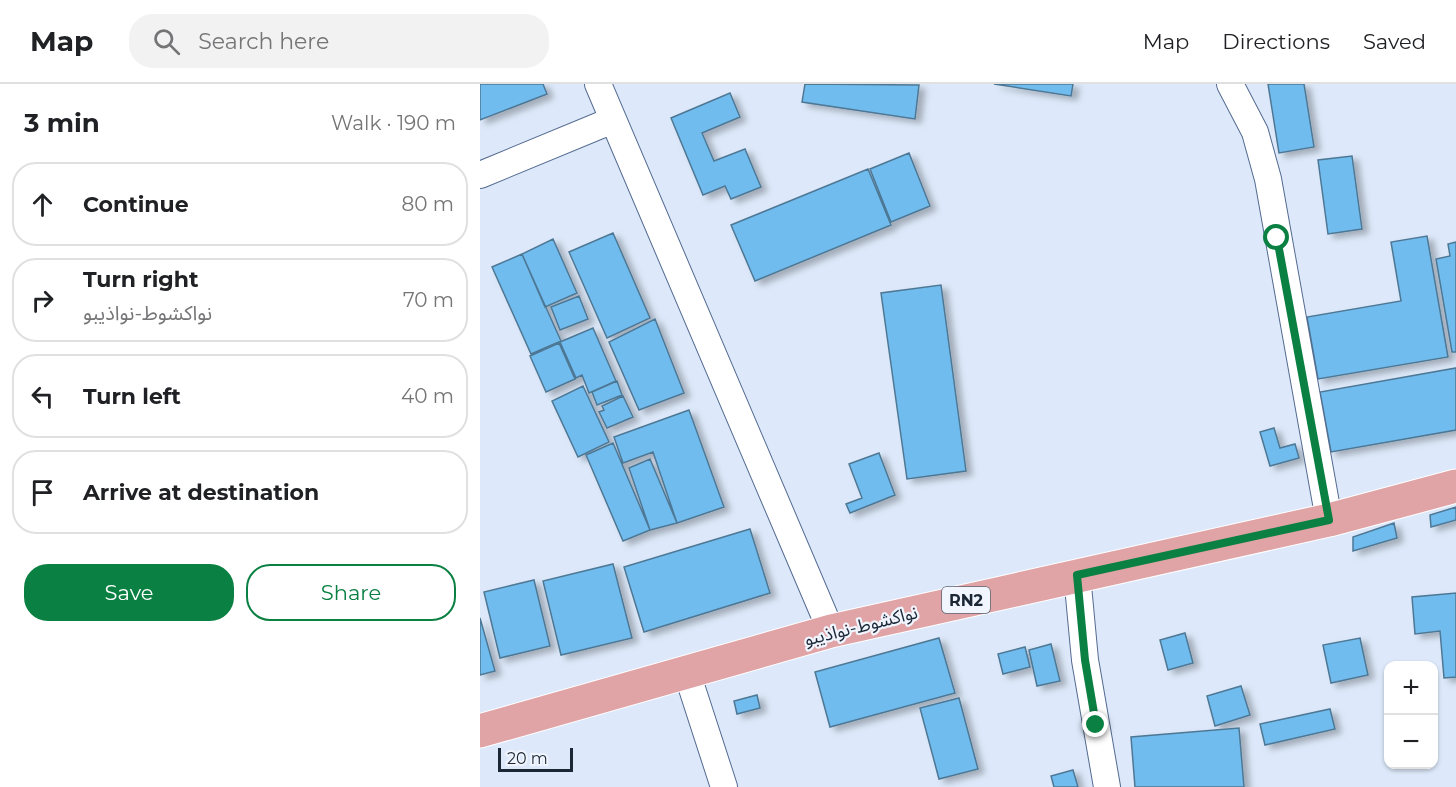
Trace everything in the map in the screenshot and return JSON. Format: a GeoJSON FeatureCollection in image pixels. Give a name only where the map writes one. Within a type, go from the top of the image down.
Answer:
{"type":"FeatureCollection","features":[{"type":"Feature","properties":{"kind":"main road","name":"نواكشوط-نواذيبو"},"geometry":{"type":"LineString","coordinates":[[480,731],[831,631],[1329,520],[1456,486]]}},
{"type":"Feature","properties":{"kind":"street"},"geometry":{"type":"LineString","coordinates":[[598,84],[831,631]]}},
{"type":"Feature","properties":{"kind":"street"},"geometry":{"type":"LineString","coordinates":[[1230,84],[1255,132],[1268,179],[1329,520]]}},
{"type":"Feature","properties":{"kind":"street"},"geometry":{"type":"LineString","coordinates":[[480,175],[614,120]]}},
{"type":"Feature","properties":{"kind":"street"},"geometry":{"type":"LineString","coordinates":[[1077,575],[1085,660],[1107,787]]}},
{"type":"Feature","properties":{"kind":"street"},"geometry":{"type":"LineString","coordinates":[[687,673],[724,787]]}},
{"type":"Feature","properties":{"kind":"building"},"geometry":{"type":"Polygon","coordinates":[[[480,84],[543,84],[547,94],[480,120],[480,84]]]}},
{"type":"Feature","properties":{"kind":"building"},"geometry":{"type":"Polygon","coordinates":[[[805,84],[919,85],[915,119],[802,102],[805,84]]]}},
{"type":"Feature","properties":{"kind":"building"},"geometry":{"type":"Polygon","coordinates":[[[994,84],[1073,84],[1071,96],[994,84]]]}},
{"type":"Feature","properties":{"kind":"building"},"geometry":{"type":"Polygon","coordinates":[[[1268,84],[1304,84],[1314,147],[1279,153],[1268,84]]]}},
{"type":"Feature","properties":{"kind":"building"},"geometry":{"type":"Polygon","coordinates":[[[730,93],[740,117],[702,133],[714,161],[745,149],[761,187],[731,199],[725,186],[703,195],[671,118],[730,93]]]}},
{"type":"Feature","properties":{"kind":"building"},"geometry":{"type":"Polygon","coordinates":[[[909,153],[930,206],[891,222],[870,169],[909,153]]]}},
{"type":"Feature","properties":{"kind":"building"},"geometry":{"type":"Polygon","coordinates":[[[1352,156],[1362,229],[1328,234],[1318,160],[1352,156]]]}},
{"type":"Feature","properties":{"kind":"building"},"geometry":{"type":"Polygon","coordinates":[[[868,169],[891,225],[755,281],[731,225],[868,169]]]}},
{"type":"Feature","properties":{"kind":"building"},"geometry":{"type":"Polygon","coordinates":[[[613,233],[650,318],[607,338],[569,252],[613,233]]]}},
{"type":"Feature","properties":{"kind":"building"},"geometry":{"type":"Polygon","coordinates":[[[1427,236],[1448,357],[1318,379],[1307,317],[1401,301],[1391,242],[1427,236]]]}},
{"type":"Feature","properties":{"kind":"building"},"geometry":{"type":"Polygon","coordinates":[[[553,239],[577,293],[545,307],[522,254],[553,239]]]}},
{"type":"Feature","properties":{"kind":"building"},"geometry":{"type":"Polygon","coordinates":[[[1456,242],[1456,352],[1452,352],[1436,259],[1450,256],[1448,244],[1456,242]]]}},
{"type":"Feature","properties":{"kind":"building"},"geometry":{"type":"Polygon","coordinates":[[[522,254],[561,341],[531,354],[492,267],[522,254]]]}},
{"type":"Feature","properties":{"kind":"building"},"geometry":{"type":"Polygon","coordinates":[[[941,285],[966,471],[907,479],[881,293],[941,285]]]}},
{"type":"Feature","properties":{"kind":"building"},"geometry":{"type":"Polygon","coordinates":[[[579,296],[588,319],[560,330],[551,307],[579,296]]]}},
{"type":"Feature","properties":{"kind":"building"},"geometry":{"type":"Polygon","coordinates":[[[655,319],[684,393],[639,410],[609,342],[655,319]]]}},
{"type":"Feature","properties":{"kind":"building"},"geometry":{"type":"Polygon","coordinates":[[[593,328],[616,381],[589,393],[582,375],[576,378],[560,342],[593,328]]]}},
{"type":"Feature","properties":{"kind":"building"},"geometry":{"type":"Polygon","coordinates":[[[559,343],[575,379],[546,392],[530,356],[559,343]]]}},
{"type":"Feature","properties":{"kind":"building"},"geometry":{"type":"Polygon","coordinates":[[[1456,368],[1456,430],[1331,452],[1320,392],[1456,368]]]}},
{"type":"Feature","properties":{"kind":"building"},"geometry":{"type":"Polygon","coordinates":[[[617,381],[622,395],[597,405],[592,392],[617,381]]]}},
{"type":"Feature","properties":{"kind":"building"},"geometry":{"type":"Polygon","coordinates":[[[583,386],[609,442],[578,457],[552,401],[583,386]]]}},
{"type":"Feature","properties":{"kind":"building"},"geometry":{"type":"Polygon","coordinates":[[[623,396],[633,417],[607,428],[599,412],[604,410],[602,406],[623,396]]]}},
{"type":"Feature","properties":{"kind":"building"},"geometry":{"type":"Polygon","coordinates":[[[689,410],[724,507],[677,523],[653,452],[623,463],[614,437],[689,410]]]}},
{"type":"Feature","properties":{"kind":"building"},"geometry":{"type":"Polygon","coordinates":[[[1274,428],[1280,448],[1295,444],[1299,458],[1270,466],[1260,432],[1274,428]]]}},
{"type":"Feature","properties":{"kind":"building"},"geometry":{"type":"Polygon","coordinates":[[[613,443],[650,530],[623,541],[586,455],[613,443]]]}},
{"type":"Feature","properties":{"kind":"building"},"geometry":{"type":"Polygon","coordinates":[[[879,453],[895,495],[850,513],[846,504],[862,498],[849,464],[879,453]]]}},
{"type":"Feature","properties":{"kind":"building"},"geometry":{"type":"Polygon","coordinates":[[[650,459],[677,523],[650,530],[629,468],[650,459]]]}},
{"type":"Feature","properties":{"kind":"building"},"geometry":{"type":"Polygon","coordinates":[[[1456,507],[1456,520],[1431,527],[1430,515],[1456,507]]]}},
{"type":"Feature","properties":{"kind":"building"},"geometry":{"type":"Polygon","coordinates":[[[1394,523],[1397,538],[1353,551],[1353,537],[1394,523]]]}},
{"type":"Feature","properties":{"kind":"building"},"geometry":{"type":"Polygon","coordinates":[[[750,529],[770,593],[644,632],[624,567],[750,529]]]}},
{"type":"Feature","properties":{"kind":"building"},"geometry":{"type":"Polygon","coordinates":[[[613,564],[632,638],[561,655],[543,581],[613,564]]]}},
{"type":"Feature","properties":{"kind":"building"},"geometry":{"type":"Polygon","coordinates":[[[534,580],[550,646],[500,658],[484,592],[534,580]]]}},
{"type":"Feature","properties":{"kind":"building"},"geometry":{"type":"Polygon","coordinates":[[[1456,593],[1456,677],[1444,678],[1440,631],[1415,634],[1412,597],[1456,593]]]}},
{"type":"Feature","properties":{"kind":"building"},"geometry":{"type":"Polygon","coordinates":[[[480,618],[495,671],[480,675],[480,618]]]}},
{"type":"Feature","properties":{"kind":"building"},"geometry":{"type":"Polygon","coordinates":[[[1185,633],[1193,663],[1168,670],[1160,640],[1185,633]]]}},
{"type":"Feature","properties":{"kind":"building"},"geometry":{"type":"Polygon","coordinates":[[[939,638],[955,693],[830,727],[815,672],[939,638]]]}},
{"type":"Feature","properties":{"kind":"building"},"geometry":{"type":"Polygon","coordinates":[[[1360,638],[1368,675],[1331,683],[1323,645],[1360,638]]]}},
{"type":"Feature","properties":{"kind":"building"},"geometry":{"type":"Polygon","coordinates":[[[1051,644],[1060,681],[1037,686],[1029,650],[1051,644]]]}},
{"type":"Feature","properties":{"kind":"building"},"geometry":{"type":"Polygon","coordinates":[[[1025,647],[1030,667],[1003,674],[998,654],[1025,647]]]}},
{"type":"Feature","properties":{"kind":"building"},"geometry":{"type":"Polygon","coordinates":[[[1241,686],[1250,715],[1215,726],[1207,696],[1241,686]]]}},
{"type":"Feature","properties":{"kind":"building"},"geometry":{"type":"Polygon","coordinates":[[[757,695],[760,708],[737,714],[734,701],[757,695]]]}},
{"type":"Feature","properties":{"kind":"building"},"geometry":{"type":"Polygon","coordinates":[[[959,698],[978,769],[939,779],[920,708],[959,698]]]}},
{"type":"Feature","properties":{"kind":"building"},"geometry":{"type":"Polygon","coordinates":[[[1330,709],[1335,729],[1265,745],[1260,724],[1330,709]]]}},
{"type":"Feature","properties":{"kind":"building"},"geometry":{"type":"Polygon","coordinates":[[[1239,728],[1244,787],[1135,787],[1131,737],[1239,728]]]}},
{"type":"Feature","properties":{"kind":"building"},"geometry":{"type":"Polygon","coordinates":[[[1073,770],[1078,787],[1054,787],[1051,776],[1073,770]]]}},
{"type":"Feature","properties":{"kind":"route"},"geometry":{"type":"LineString","coordinates":[[1096,725],[1085,660],[1077,575],[1329,520],[1277,238]]}}]}
